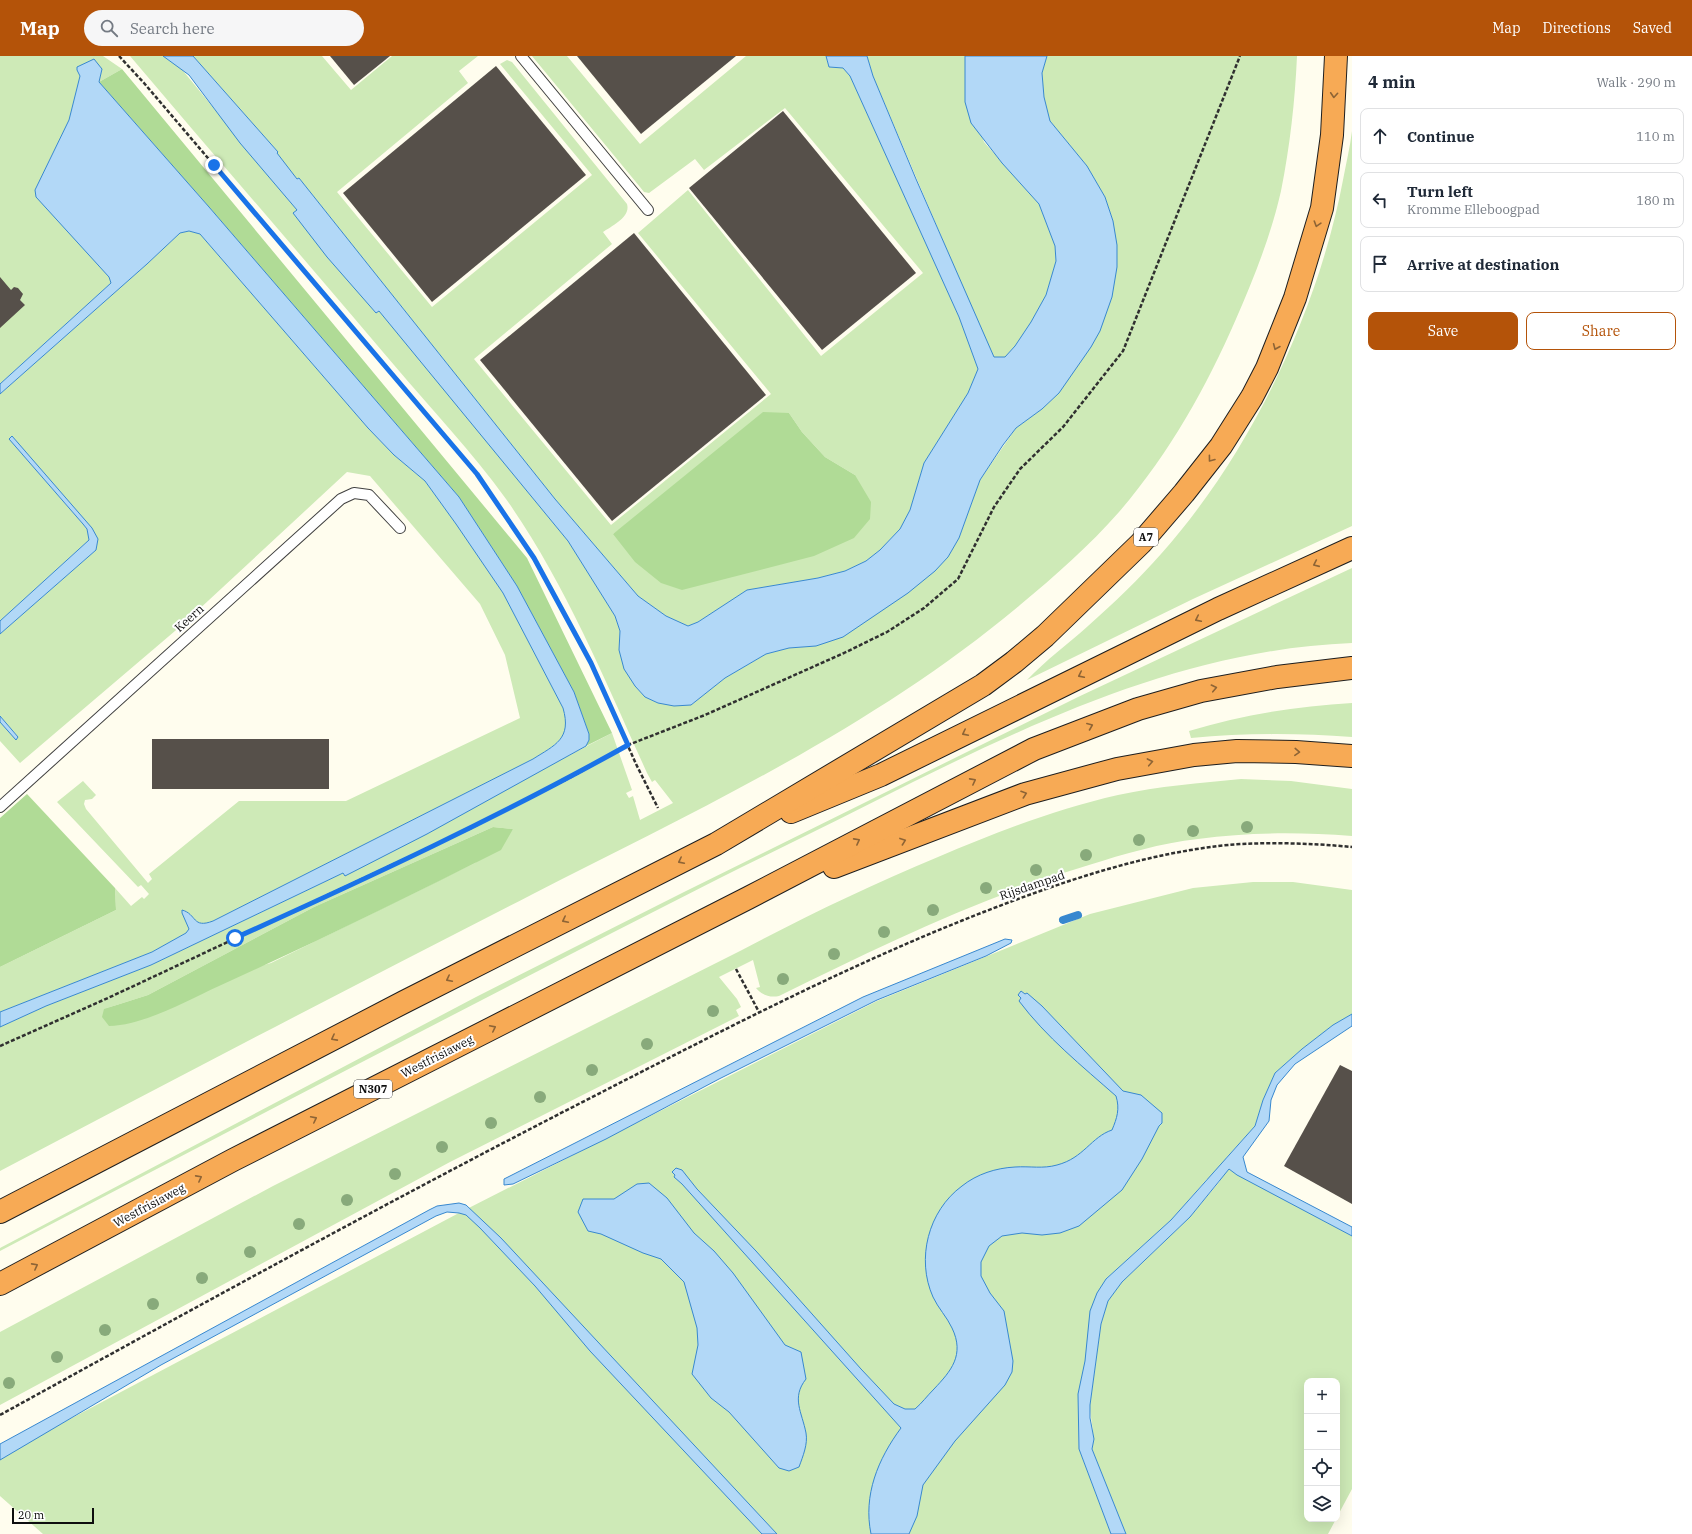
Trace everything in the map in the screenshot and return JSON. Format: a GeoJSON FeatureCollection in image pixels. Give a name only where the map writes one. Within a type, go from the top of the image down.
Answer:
{"type":"FeatureCollection","features":[{"type":"Feature","properties":{"kind":"highway","name":"A7"},"geometry":{"type":"LineString","coordinates":[[716,844],[983,685],[1014,662],[1045,636],[1119,566],[1166,516],[1184,494],[1221,446],[1252,397],[1267,368],[1294,298],[1322,208],[1332,135],[1336,56]]}},
{"type":"Feature","properties":{"kind":"highway"},"geometry":{"type":"LineString","coordinates":[[0,1212],[404,1002],[716,844],[882,775],[1218,609],[1352,548]]}},
{"type":"Feature","properties":{"kind":"highway"},"geometry":{"type":"LineString","coordinates":[[748,898],[1034,749],[1099,723],[1138,709],[1208,690],[1277,677],[1352,668]]}},
{"type":"Feature","properties":{"kind":"highway"},"geometry":{"type":"LineString","coordinates":[[748,898],[1025,794],[1117,769],[1194,755],[1238,751],[1296,752],[1352,756]]}},
{"type":"Feature","properties":{"kind":"highway","name":"Westfrisiaweg"},"geometry":{"type":"LineString","coordinates":[[0,1284],[233,1160],[748,898]]}},
{"type":"Feature","properties":{"kind":"lane"},"geometry":{"type":"LineString","coordinates":[[521,56],[648,210]]}},
{"type":"Feature","properties":{"kind":"lane","name":"Keern"},"geometry":{"type":"LineString","coordinates":[[0,807],[341,499],[354,493],[369,495],[400,528]]}},
{"type":"Feature","properties":{"kind":"path"},"geometry":{"type":"LineString","coordinates":[[119,56],[144,83],[477,474],[534,558],[591,663],[658,808]]}},
{"type":"Feature","properties":{"kind":"path"},"geometry":{"type":"LineString","coordinates":[[0,1046],[108,998],[471,828],[573,776],[628,745],[705,715],[887,632],[924,608],[958,579],[994,507],[1020,469],[1063,427],[1096,388],[1123,351],[1240,56]]}},
{"type":"Feature","properties":{"kind":"path","name":"Rijsdampad"},"geometry":{"type":"LineString","coordinates":[[0,1415],[320,1239],[496,1146],[759,1012],[890,950],[1045,889],[1106,870],[1169,854],[1213,846],[1272,844],[1352,848]]}},
{"type":"Feature","properties":{"kind":"path"},"geometry":{"type":"LineString","coordinates":[[736,969],[759,1012]]}},
{"type":"Feature","properties":{"kind":"green space"},"geometry":{"type":"Polygon","coordinates":[[[0,56],[103,56],[122,69],[99,82],[102,69],[78,72],[80,76],[69,120],[35,190],[109,277],[111,283],[0,384],[0,56]]]}},
{"type":"Feature","properties":{"kind":"green space"},"geometry":{"type":"Polygon","coordinates":[[[130,56],[163,56],[180,67],[297,210],[294,213],[376,313],[379,310],[568,541],[615,616],[620,631],[619,650],[635,686],[645,697],[658,703],[691,705],[725,678],[766,654],[789,648],[816,646],[948,557],[959,538],[980,480],[1016,428],[1042,409],[1059,393],[1107,310],[1112,297],[1113,221],[1105,197],[1087,166],[1050,121],[1044,97],[1042,73],[1047,56],[1297,56],[1295,90],[1289,140],[1277,207],[1256,272],[1224,345],[1185,420],[1170,444],[1137,490],[1119,512],[1096,536],[1046,583],[964,649],[905,690],[784,764],[658,831],[331,998],[0,1171],[0,1027],[46,1006],[151,965],[343,873],[345,875],[612,733],[632,790],[626,793],[629,798],[633,796],[640,820],[673,803],[655,780],[652,782],[647,773],[600,668],[565,598],[547,564],[506,499],[466,448],[130,56]],[[493,827],[314,907],[148,995],[104,1009],[271,963],[475,863],[513,829],[493,827]]]}},
{"type":"Feature","properties":{"kind":"green space"},"geometry":{"type":"Polygon","coordinates":[[[193,56],[322,56],[351,90],[392,56],[478,56],[459,71],[468,83],[337,192],[432,307],[592,175],[500,64],[507,60],[512,62],[627,204],[627,209],[624,217],[620,221],[603,232],[612,244],[474,359],[611,525],[771,394],[638,233],[688,190],[821,356],[923,273],[785,108],[704,170],[695,159],[649,193],[644,192],[532,56],[567,56],[640,144],[746,56],[826,56],[829,67],[843,68],[850,76],[959,317],[978,369],[968,393],[924,463],[910,510],[900,529],[880,550],[866,561],[845,571],[818,578],[747,590],[698,622],[688,626],[666,616],[638,596],[555,499],[299,178],[297,179],[276,153],[278,152],[193,56]],[[789,413],[613,534],[855,475],[825,457],[802,432],[789,413]]]}},
{"type":"Feature","properties":{"kind":"green space"},"geometry":{"type":"Polygon","coordinates":[[[867,56],[965,56],[966,84],[984,142],[1039,204],[1055,246],[1056,261],[1046,295],[1031,322],[1015,346],[1005,357],[994,357],[988,346],[873,76],[867,56]]]}},
{"type":"Feature","properties":{"kind":"green space"},"geometry":{"type":"Polygon","coordinates":[[[122,69],[527,558],[612,733],[586,746],[589,740],[589,734],[574,692],[517,586],[459,497],[99,82],[122,69]]]}},
{"type":"Feature","properties":{"kind":"green space"},"geometry":{"type":"Polygon","coordinates":[[[1352,131],[1352,526],[1193,599],[1027,680],[1117,600],[1161,554],[1193,515],[1223,472],[1251,427],[1276,379],[1298,330],[1317,280],[1332,230],[1352,131]]]}},
{"type":"Feature","properties":{"kind":"green space"},"geometry":{"type":"Polygon","coordinates":[[[189,231],[200,234],[368,428],[394,455],[425,481],[503,593],[563,708],[565,727],[560,740],[555,745],[533,759],[213,921],[208,923],[198,922],[186,911],[189,929],[186,933],[152,952],[0,1012],[0,967],[116,910],[115,888],[131,906],[142,897],[144,899],[149,894],[141,885],[138,887],[57,802],[83,781],[96,795],[92,799],[85,800],[84,804],[86,809],[148,883],[152,879],[149,874],[239,801],[346,801],[520,718],[505,655],[480,604],[370,476],[347,472],[182,625],[20,763],[0,741],[0,722],[16,739],[18,737],[0,716],[0,634],[96,550],[98,539],[9,439],[87,529],[89,540],[0,621],[0,394],[180,233],[189,231]]]}},
{"type":"Feature","properties":{"kind":"green space"},"geometry":{"type":"Polygon","coordinates":[[[763,412],[789,413],[802,432],[825,457],[855,475],[871,502],[870,519],[854,538],[814,556],[682,590],[661,583],[635,562],[613,534],[763,412]]]}},
{"type":"Feature","properties":{"kind":"green space"},"geometry":{"type":"Polygon","coordinates":[[[1352,568],[1352,643],[1294,648],[1237,658],[1180,672],[1125,689],[1018,732],[913,782],[718,879],[448,1017],[0,1251],[0,1248],[476,997],[684,892],[1078,697],[1352,568]]]}},
{"type":"Feature","properties":{"kind":"green space"},"geometry":{"type":"Polygon","coordinates":[[[1352,703],[1352,737],[1272,734],[1191,738],[1189,731],[1229,720],[1270,712],[1311,706],[1352,703]]]}},
{"type":"Feature","properties":{"kind":"green space"},"geometry":{"type":"Polygon","coordinates":[[[1241,779],[1291,781],[1352,789],[1352,836],[1294,833],[1236,835],[1184,841],[1129,853],[1049,878],[970,907],[893,941],[779,996],[772,997],[766,995],[756,988],[760,987],[753,960],[719,977],[737,999],[741,1007],[736,1010],[739,1016],[450,1162],[0,1405],[0,1332],[273,1186],[790,925],[913,868],[982,839],[1049,814],[1118,795],[1149,789],[1241,779]]]}},
{"type":"Feature","properties":{"kind":"green space"},"geometry":{"type":"Polygon","coordinates":[[[27,794],[115,888],[116,910],[0,967],[0,818],[27,794]]]}},
{"type":"Feature","properties":{"kind":"green space"},"geometry":{"type":"Polygon","coordinates":[[[493,827],[513,829],[501,850],[361,920],[151,1017],[123,1025],[109,1026],[102,1017],[104,1009],[148,995],[314,907],[493,827]]]}},
{"type":"Feature","properties":{"kind":"green space"},"geometry":{"type":"Polygon","coordinates":[[[1253,882],[1293,882],[1352,890],[1352,1014],[1333,1025],[1302,1049],[1275,1073],[1263,1100],[1255,1126],[1226,1158],[1229,1169],[1352,1236],[1352,1489],[1340,1511],[1340,1378],[1304,1378],[1304,1522],[1334,1522],[1328,1534],[1126,1534],[1092,1449],[1093,1433],[1090,1405],[1101,1324],[1108,1301],[1122,1282],[1190,1217],[1220,1181],[1207,1179],[1171,1220],[1106,1279],[1078,1394],[1079,1449],[1111,1534],[43,1534],[0,1496],[0,1456],[457,1214],[877,1001],[1090,914],[1193,888],[1253,882]]]}},
{"type":"Feature","properties":{"kind":"water"},"geometry":{"type":"Polygon","coordinates":[[[163,56],[193,56],[278,152],[277,153],[297,179],[299,178],[555,499],[638,596],[666,616],[688,626],[698,622],[747,590],[818,578],[845,571],[866,561],[880,550],[900,529],[910,510],[924,463],[968,393],[978,369],[959,317],[850,76],[843,68],[829,67],[826,56],[867,56],[873,76],[916,179],[994,357],[1005,357],[1015,346],[1031,322],[1046,295],[1056,261],[1055,246],[1039,204],[1002,163],[971,123],[965,102],[965,56],[1047,56],[1042,73],[1044,97],[1050,121],[1087,166],[1105,197],[1113,221],[1117,245],[1117,267],[1112,297],[1100,331],[1091,347],[1059,393],[1042,409],[1016,428],[980,480],[959,538],[948,557],[935,571],[908,593],[843,637],[816,646],[789,648],[766,654],[725,678],[691,705],[674,706],[658,703],[645,697],[635,686],[624,669],[619,650],[620,631],[615,616],[568,541],[379,311],[376,313],[327,257],[293,213],[297,210],[240,143],[189,75],[163,56]]]}},
{"type":"Feature","properties":{"kind":"water"},"geometry":{"type":"Polygon","coordinates":[[[94,59],[102,69],[99,82],[459,497],[517,586],[574,692],[589,734],[589,740],[586,746],[427,834],[345,876],[343,873],[151,965],[46,1006],[0,1027],[0,1012],[152,952],[186,933],[189,929],[182,910],[187,912],[198,922],[206,923],[213,921],[533,759],[555,745],[560,740],[565,727],[563,708],[503,593],[425,481],[394,455],[368,428],[200,234],[189,231],[180,233],[0,394],[0,384],[111,283],[109,277],[36,197],[35,190],[69,120],[80,76],[77,67],[94,59]]]}},
{"type":"Feature","properties":{"kind":"water"},"geometry":{"type":"Polygon","coordinates":[[[12,436],[92,528],[98,539],[96,550],[0,634],[0,621],[89,540],[87,529],[9,439],[12,436]]]}},
{"type":"Feature","properties":{"kind":"water"},"geometry":{"type":"Polygon","coordinates":[[[0,716],[18,737],[16,740],[0,722],[0,716]]]}},
{"type":"Feature","properties":{"kind":"water"},"geometry":{"type":"Polygon","coordinates":[[[1005,939],[1012,940],[1011,943],[986,956],[877,1000],[719,1079],[606,1139],[513,1184],[504,1185],[504,1179],[863,997],[1005,939]]]}},
{"type":"Feature","properties":{"kind":"water"},"geometry":{"type":"Polygon","coordinates":[[[1021,991],[1025,994],[1027,993],[1042,1006],[1123,1091],[1141,1095],[1162,1113],[1162,1123],[1142,1159],[1122,1190],[1079,1226],[1060,1233],[1042,1235],[1022,1233],[1002,1236],[989,1246],[981,1262],[981,1276],[990,1293],[1004,1311],[1013,1361],[1012,1372],[1005,1385],[955,1441],[923,1485],[917,1516],[909,1534],[871,1534],[869,1505],[874,1478],[885,1452],[901,1428],[682,1184],[674,1177],[675,1175],[672,1172],[676,1168],[682,1170],[697,1189],[756,1251],[894,1404],[905,1409],[915,1409],[946,1376],[951,1369],[956,1354],[956,1338],[950,1324],[933,1297],[928,1282],[926,1267],[928,1237],[933,1222],[941,1209],[950,1196],[962,1186],[987,1172],[1008,1168],[1052,1166],[1074,1158],[1098,1137],[1112,1130],[1117,1117],[1118,1105],[1116,1096],[1065,1051],[1041,1027],[1019,1001],[1021,998],[1018,995],[1021,991]]]}},
{"type":"Feature","properties":{"kind":"water"},"geometry":{"type":"Polygon","coordinates":[[[1352,1014],[1352,1026],[1295,1064],[1277,1085],[1271,1100],[1269,1121],[1243,1157],[1247,1172],[1352,1227],[1352,1236],[1237,1175],[1229,1169],[1190,1217],[1122,1282],[1108,1301],[1101,1324],[1090,1405],[1090,1418],[1094,1439],[1092,1449],[1126,1534],[1111,1534],[1079,1449],[1078,1394],[1085,1361],[1090,1311],[1097,1293],[1106,1279],[1171,1220],[1255,1126],[1263,1100],[1275,1073],[1302,1049],[1333,1025],[1352,1014]]]}},
{"type":"Feature","properties":{"kind":"water"},"geometry":{"type":"Polygon","coordinates":[[[649,1183],[667,1198],[694,1233],[714,1251],[733,1273],[785,1345],[801,1352],[806,1379],[799,1392],[798,1399],[806,1433],[806,1441],[805,1450],[799,1467],[789,1471],[779,1468],[729,1412],[711,1398],[692,1374],[698,1345],[697,1328],[684,1282],[661,1259],[643,1253],[601,1234],[588,1231],[578,1212],[583,1199],[614,1199],[637,1184],[649,1183]]]}},
{"type":"Feature","properties":{"kind":"water"},"geometry":{"type":"Polygon","coordinates":[[[459,1203],[466,1205],[501,1238],[777,1534],[762,1534],[590,1351],[535,1286],[480,1228],[466,1215],[459,1213],[447,1212],[436,1216],[161,1365],[0,1460],[0,1444],[429,1210],[437,1206],[459,1203]]]}},
{"type":"Feature","properties":{"kind":"building"},"geometry":{"type":"Polygon","coordinates":[[[330,56],[390,56],[354,85],[330,56]]]}},
{"type":"Feature","properties":{"kind":"building"},"geometry":{"type":"Polygon","coordinates":[[[577,56],[736,56],[641,134],[577,56]]]}},
{"type":"Feature","properties":{"kind":"building"},"geometry":{"type":"Polygon","coordinates":[[[496,66],[586,175],[432,302],[343,193],[496,66]]]}},
{"type":"Feature","properties":{"kind":"building"},"geometry":{"type":"Polygon","coordinates":[[[783,111],[916,273],[822,350],[689,188],[783,111]]]}},
{"type":"Feature","properties":{"kind":"building"},"geometry":{"type":"Polygon","coordinates":[[[634,233],[766,395],[612,521],[480,360],[634,233]]]}},
{"type":"Feature","properties":{"kind":"building"},"geometry":{"type":"Polygon","coordinates":[[[0,277],[11,290],[14,287],[18,288],[23,294],[20,300],[25,305],[0,328],[0,277]]]}},
{"type":"Feature","properties":{"kind":"building"},"geometry":{"type":"Polygon","coordinates":[[[152,739],[329,739],[329,789],[152,789],[152,739]]]}},
{"type":"Feature","properties":{"kind":"building"},"geometry":{"type":"Polygon","coordinates":[[[1340,1065],[1352,1071],[1352,1204],[1284,1166],[1340,1065]]]}},
{"type":"Feature","properties":{"kind":"waterway"},"geometry":{"type":"LineString","coordinates":[[1063,920],[1078,915]]}},
{"type":"Feature","properties":{"kind":"route"},"geometry":{"type":"LineString","coordinates":[[214,165],[477,474],[534,558],[591,663],[628,745],[573,776],[471,828],[328,896],[235,938]]}}]}
